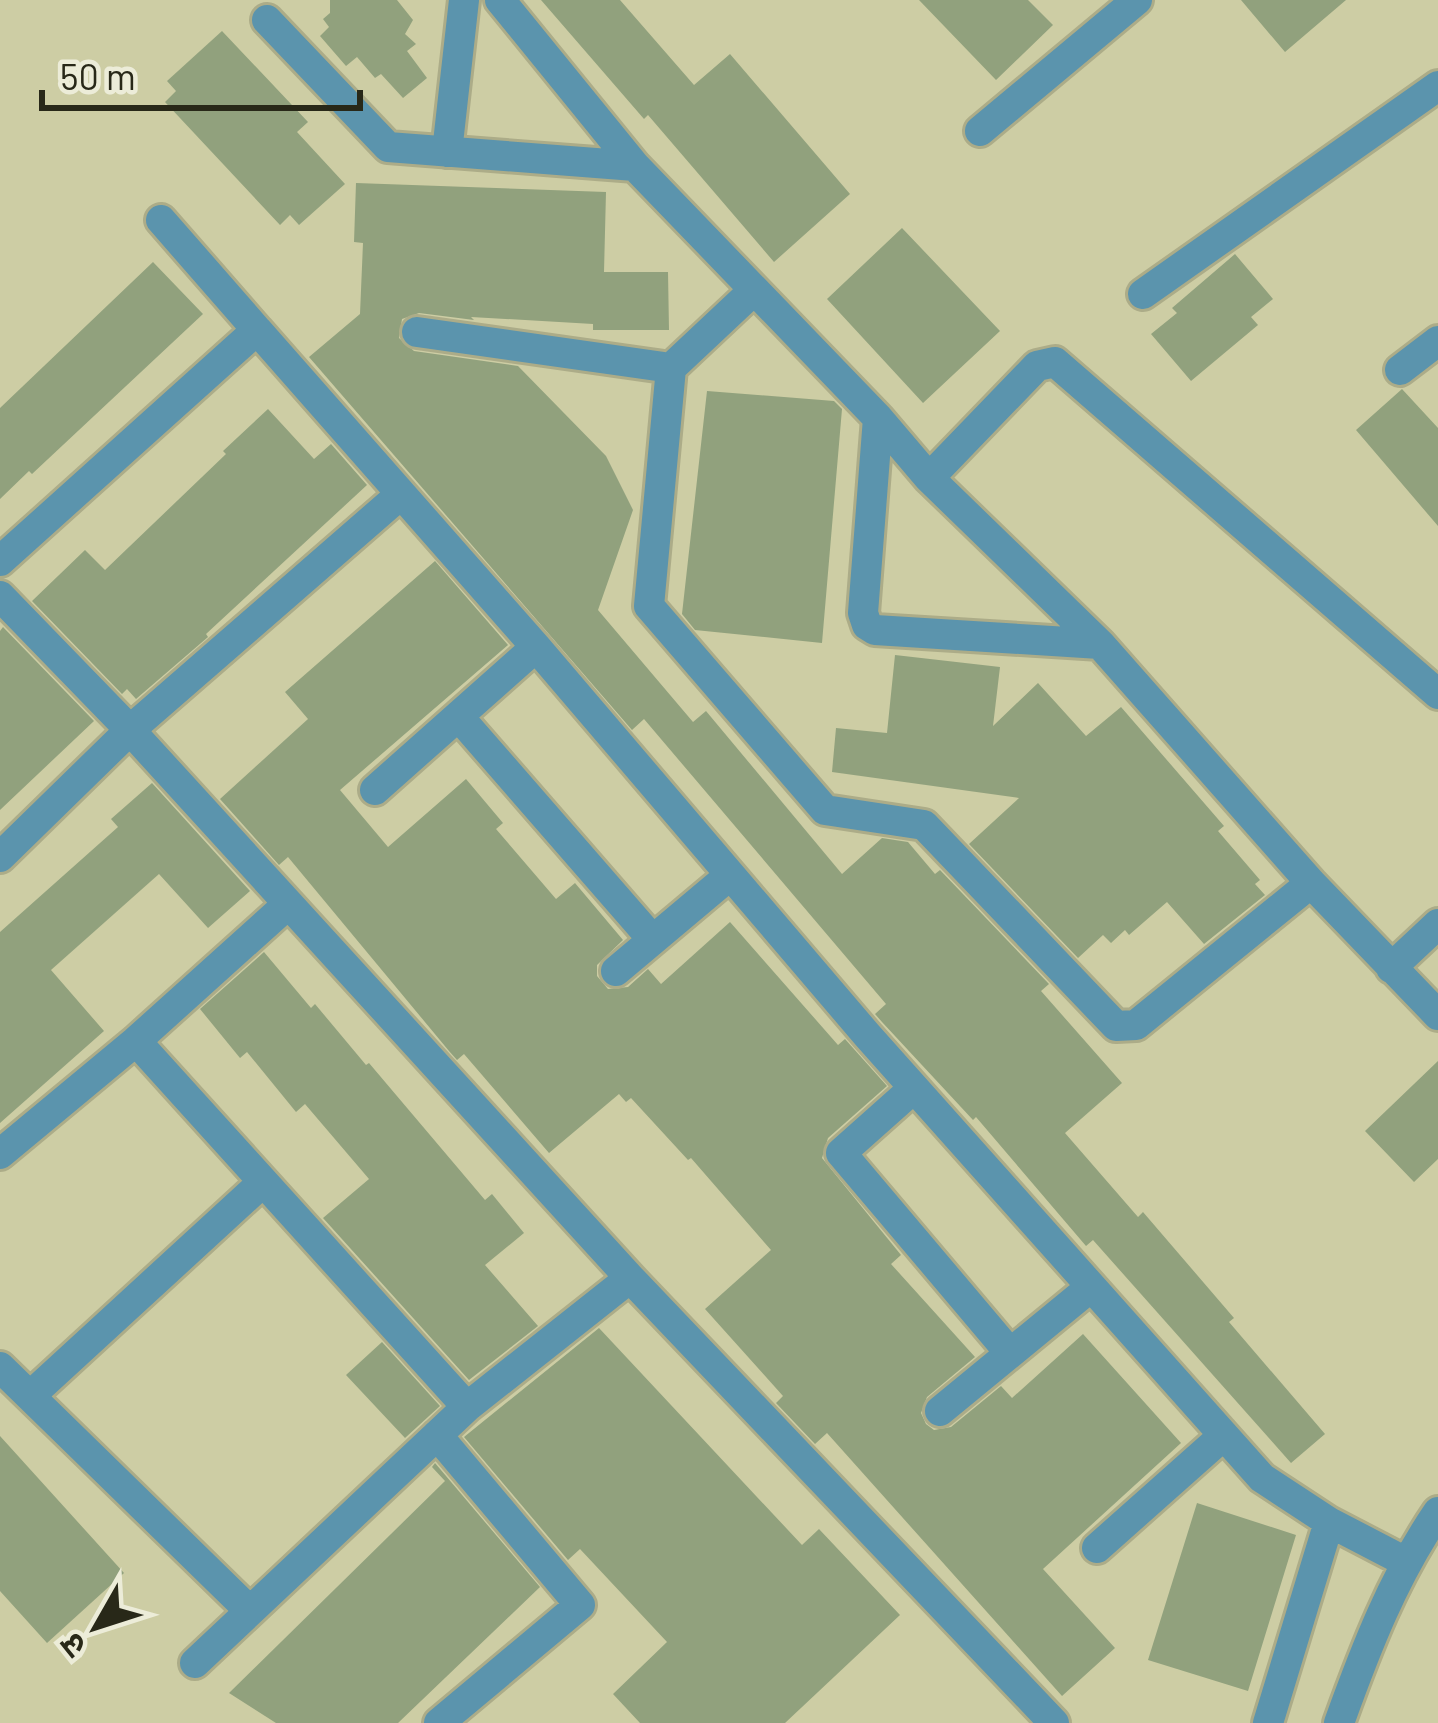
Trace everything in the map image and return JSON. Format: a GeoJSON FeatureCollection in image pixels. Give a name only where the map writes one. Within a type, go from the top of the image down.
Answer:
{"type":"FeatureCollection","features":[{"type":"Feature","properties":{"kind":"street"},"geometry":{"type":"LineString","coordinates":[[447,152],[464,0]]}},
{"type":"Feature","properties":{"kind":"street"},"geometry":{"type":"LineString","coordinates":[[500,0],[635,166],[878,418],[928,478],[1100,644],[1311,883],[1438,1015]]}},
{"type":"Feature","properties":{"kind":"street"},"geometry":{"type":"LineString","coordinates":[[980,131],[1137,0]]}},
{"type":"Feature","properties":{"kind":"street"},"geometry":{"type":"LineString","coordinates":[[267,20],[388,147],[635,166]]}},
{"type":"Feature","properties":{"kind":"street"},"geometry":{"type":"LineString","coordinates":[[1143,294],[1438,86]]}},
{"type":"Feature","properties":{"kind":"street"},"geometry":{"type":"LineString","coordinates":[[161,220],[914,1088],[1223,1436],[1262,1478],[1329,1522],[1405,1562]]}},
{"type":"Feature","properties":{"kind":"street"},"geometry":{"type":"LineString","coordinates":[[754,291],[671,368],[649,606],[825,810],[924,825],[1116,1026],[1136,1025],[1311,883]]}},
{"type":"Feature","properties":{"kind":"street"},"geometry":{"type":"LineString","coordinates":[[0,561],[257,330]]}},
{"type":"Feature","properties":{"kind":"street"},"geometry":{"type":"LineString","coordinates":[[417,332],[671,368]]}},
{"type":"Feature","properties":{"kind":"street"},"geometry":{"type":"LineString","coordinates":[[1400,370],[1438,341]]}},
{"type":"Feature","properties":{"kind":"street"},"geometry":{"type":"LineString","coordinates":[[928,478],[1037,366],[1055,362],[1438,694]]}},
{"type":"Feature","properties":{"kind":"street"},"geometry":{"type":"LineString","coordinates":[[878,418],[863,613],[867,625],[874,630],[1100,644]]}},
{"type":"Feature","properties":{"kind":"street"},"geometry":{"type":"LineString","coordinates":[[0,857],[130,730],[400,495]]}},
{"type":"Feature","properties":{"kind":"street"},"geometry":{"type":"LineString","coordinates":[[0,596],[130,730],[630,1278],[1054,1723]]}},
{"type":"Feature","properties":{"kind":"street"},"geometry":{"type":"LineString","coordinates":[[375,790],[536,647]]}},
{"type":"Feature","properties":{"kind":"street"},"geometry":{"type":"LineString","coordinates":[[459,717],[653,940]]}},
{"type":"Feature","properties":{"kind":"street"},"geometry":{"type":"LineString","coordinates":[[616,971],[729,876]]}},
{"type":"Feature","properties":{"kind":"street"},"geometry":{"type":"LineString","coordinates":[[0,1154],[136,1041],[286,905]]}},
{"type":"Feature","properties":{"kind":"street"},"geometry":{"type":"LineString","coordinates":[[1391,968],[1438,924]]}},
{"type":"Feature","properties":{"kind":"street"},"geometry":{"type":"LineString","coordinates":[[136,1041],[466,1407]]}},
{"type":"Feature","properties":{"kind":"street"},"geometry":{"type":"LineString","coordinates":[[914,1088],[841,1153],[1010,1353]]}},
{"type":"Feature","properties":{"kind":"street"},"geometry":{"type":"LineString","coordinates":[[30,1396],[263,1182]]}},
{"type":"Feature","properties":{"kind":"street"},"geometry":{"type":"LineString","coordinates":[[195,1663],[466,1407],[630,1278]]}},
{"type":"Feature","properties":{"kind":"street"},"geometry":{"type":"LineString","coordinates":[[940,1411],[1091,1287]]}},
{"type":"Feature","properties":{"kind":"street"},"geometry":{"type":"LineString","coordinates":[[0,1367],[250,1611]]}},
{"type":"Feature","properties":{"kind":"street"},"geometry":{"type":"LineString","coordinates":[[437,1436],[580,1605],[439,1723]]}},
{"type":"Feature","properties":{"kind":"street"},"geometry":{"type":"LineString","coordinates":[[1097,1548],[1223,1436]]}},
{"type":"Feature","properties":{"kind":"street"},"geometry":{"type":"LineString","coordinates":[[1339,1723],[1377,1620],[1405,1562],[1438,1512]]}},
{"type":"Feature","properties":{"kind":"street"},"geometry":{"type":"LineString","coordinates":[[1268,1723],[1329,1522]]}},
{"type":"Feature","properties":{"kind":"building"},"geometry":{"type":"Polygon","coordinates":[[[330,0],[397,0],[413,20],[405,34],[416,44],[407,51],[427,78],[403,98],[381,74],[375,78],[357,57],[346,66],[320,36],[329,27],[323,19],[330,13],[330,0]]]}},
{"type":"Feature","properties":{"kind":"building"},"geometry":{"type":"Polygon","coordinates":[[[541,0],[620,0],[694,85],[730,54],[850,194],[774,262],[541,0]]]}},
{"type":"Feature","properties":{"kind":"building"},"geometry":{"type":"Polygon","coordinates":[[[919,0],[1028,0],[1053,25],[996,80],[919,0]]]}},
{"type":"Feature","properties":{"kind":"building"},"geometry":{"type":"Polygon","coordinates":[[[1241,0],[1346,0],[1285,52],[1241,0]]]}},
{"type":"Feature","properties":{"kind":"building"},"geometry":{"type":"Polygon","coordinates":[[[222,31],[308,122],[297,132],[345,184],[299,225],[290,215],[280,225],[165,102],[176,91],[167,81],[222,31]]]}},
{"type":"Feature","properties":{"kind":"building"},"geometry":{"type":"Polygon","coordinates":[[[356,183],[606,192],[604,272],[668,272],[669,330],[593,330],[593,324],[419,313],[402,319],[399,338],[414,351],[518,366],[606,456],[633,510],[598,610],[693,722],[706,711],[842,874],[882,838],[908,842],[1049,984],[1041,991],[1122,1083],[1065,1133],[1138,1217],[1143,1212],[1325,1434],[1291,1463],[1093,1240],[1086,1246],[976,1117],[973,1120],[882,1022],[875,1014],[886,1004],[644,719],[632,730],[309,357],[360,314],[363,243],[354,242],[356,183]]]}},
{"type":"Feature","properties":{"kind":"building"},"geometry":{"type":"Polygon","coordinates":[[[902,228],[1000,331],[923,403],[827,299],[902,228]]]}},
{"type":"Feature","properties":{"kind":"building"},"geometry":{"type":"Polygon","coordinates":[[[1235,254],[1273,299],[1251,317],[1258,325],[1191,381],[1151,334],[1177,313],[1172,308],[1235,254]]]}},
{"type":"Feature","properties":{"kind":"building"},"geometry":{"type":"Polygon","coordinates":[[[153,262],[203,314],[0,499],[0,408],[153,262]]]}},
{"type":"Feature","properties":{"kind":"building"},"geometry":{"type":"Polygon","coordinates":[[[1402,389],[1438,428],[1438,526],[1356,430],[1402,389]]]}},
{"type":"Feature","properties":{"kind":"building"},"geometry":{"type":"Polygon","coordinates":[[[707,391],[834,401],[842,409],[822,643],[695,630],[682,614],[707,391]]]}},
{"type":"Feature","properties":{"kind":"building"},"geometry":{"type":"Polygon","coordinates":[[[268,409],[314,459],[331,444],[367,485],[136,699],[127,689],[122,694],[32,601],[85,550],[105,570],[268,409]]]}},
{"type":"Feature","properties":{"kind":"building"},"geometry":{"type":"Polygon","coordinates":[[[435,561],[508,645],[340,790],[388,847],[466,779],[503,823],[496,829],[556,899],[575,883],[623,940],[597,965],[597,976],[608,989],[628,987],[648,969],[661,984],[730,922],[838,1045],[845,1039],[887,1086],[828,1138],[822,1158],[901,1255],[891,1264],[975,1357],[927,1397],[921,1413],[926,1424],[934,1430],[951,1427],[1001,1386],[1012,1398],[1083,1334],[1181,1443],[1043,1569],[1115,1648],[1062,1696],[827,1433],[815,1444],[776,1403],[783,1396],[705,1309],[771,1250],[691,1158],[631,1098],[626,1102],[619,1094],[549,1153],[464,1054],[457,1060],[449,1051],[288,857],[279,865],[220,799],[308,719],[285,692],[435,561]]]}},
{"type":"Feature","properties":{"kind":"building"},"geometry":{"type":"Polygon","coordinates":[[[3,627],[94,721],[0,810],[0,631],[3,627]]]}},
{"type":"Feature","properties":{"kind":"building"},"geometry":{"type":"Polygon","coordinates":[[[895,655],[1000,667],[993,726],[1038,683],[1086,736],[1121,707],[1224,826],[1218,831],[1260,880],[1255,884],[1265,895],[1204,944],[1167,902],[1129,935],[1125,930],[1111,943],[1103,935],[1078,958],[969,844],[1019,798],[832,772],[836,728],[887,733],[895,655]]]}},
{"type":"Feature","properties":{"kind":"building"},"geometry":{"type":"Polygon","coordinates":[[[152,783],[250,891],[208,928],[159,874],[51,970],[104,1031],[0,1123],[0,932],[118,827],[111,819],[152,783]]]}},
{"type":"Feature","properties":{"kind":"building"},"geometry":{"type":"Polygon","coordinates":[[[264,952],[311,1008],[315,1004],[369,1063],[485,1200],[492,1194],[524,1233],[485,1265],[538,1326],[469,1380],[323,1218],[369,1179],[305,1104],[296,1112],[247,1052],[240,1058],[200,1009],[264,952]]]}},
{"type":"Feature","properties":{"kind":"building"},"geometry":{"type":"Polygon","coordinates":[[[1438,1061],[1438,1159],[1414,1182],[1365,1131],[1438,1061]]]}},
{"type":"Feature","properties":{"kind":"building"},"geometry":{"type":"Polygon","coordinates":[[[599,1328],[802,1545],[819,1529],[900,1615],[785,1723],[640,1723],[613,1694],[667,1642],[580,1549],[568,1560],[464,1437],[599,1328]]]}},
{"type":"Feature","properties":{"kind":"building"},"geometry":{"type":"Polygon","coordinates":[[[382,1342],[440,1406],[405,1438],[346,1375],[382,1342]]]}},
{"type":"Feature","properties":{"kind":"building"},"geometry":{"type":"Polygon","coordinates":[[[0,1436],[124,1573],[47,1643],[0,1591],[0,1436]]]}},
{"type":"Feature","properties":{"kind":"building"},"geometry":{"type":"Polygon","coordinates":[[[435,1463],[540,1587],[398,1723],[276,1723],[229,1693],[445,1481],[432,1467],[435,1463]]]}},
{"type":"Feature","properties":{"kind":"building"},"geometry":{"type":"Polygon","coordinates":[[[1197,1503],[1296,1535],[1248,1691],[1148,1660],[1197,1503]]]}}]}
